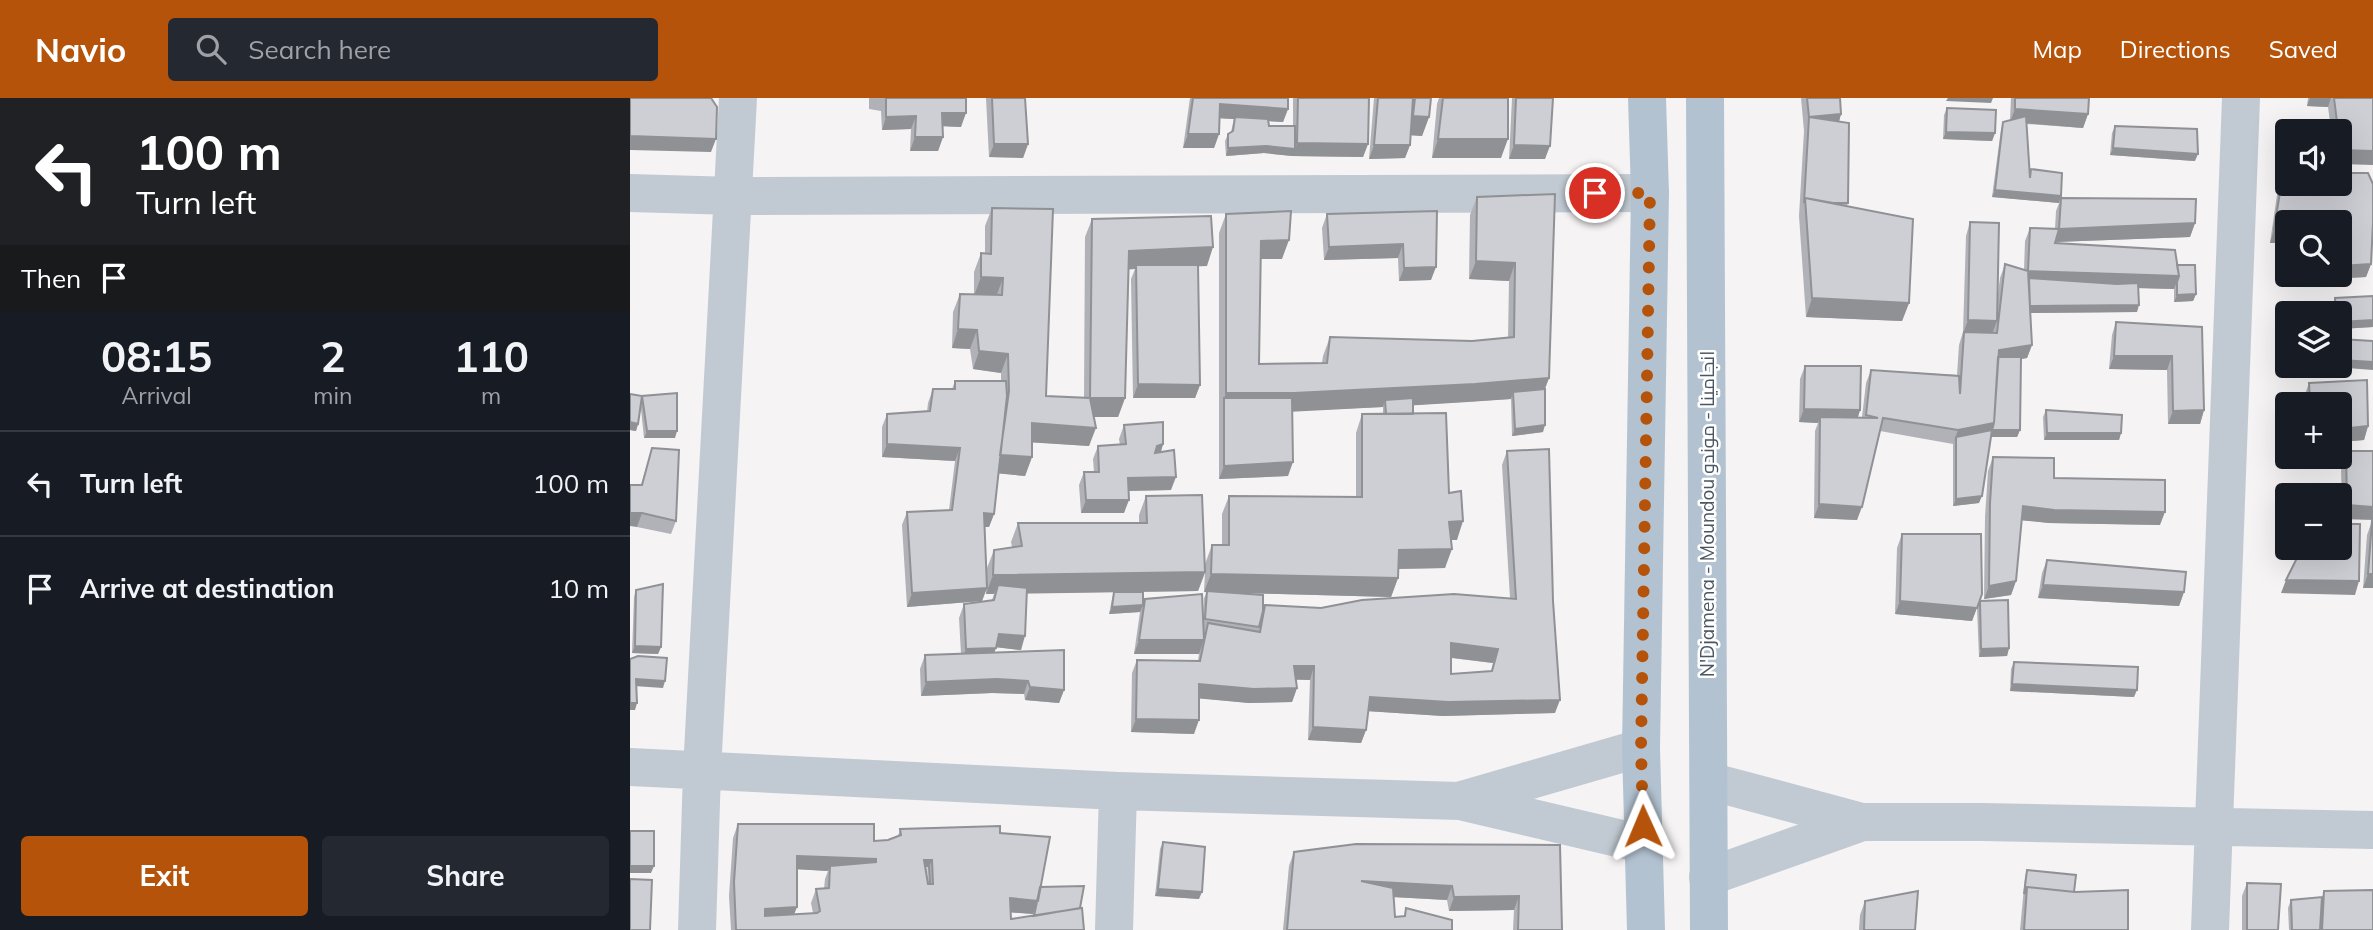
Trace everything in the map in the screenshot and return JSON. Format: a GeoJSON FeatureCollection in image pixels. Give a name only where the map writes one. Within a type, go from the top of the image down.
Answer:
{"type":"FeatureCollection","features":[{"type":"Feature","properties":{"kind":"main road"},"geometry":{"type":"LineString","coordinates":[[1646,930],[1641,748],[1650,193],[1647,98]]}},
{"type":"Feature","properties":{"kind":"main road","name":"N'Djamena - Moundou انجامينا - موندو"},"geometry":{"type":"LineString","coordinates":[[1705,98],[1709,930]]}},
{"type":"Feature","properties":{"kind":"street"},"geometry":{"type":"LineString","coordinates":[[697,930],[702,771],[738,98]]}},
{"type":"Feature","properties":{"kind":"street"},"geometry":{"type":"LineString","coordinates":[[2210,930],[2241,98]]}},
{"type":"Feature","properties":{"kind":"street"},"geometry":{"type":"LineString","coordinates":[[630,193],[734,196],[1650,193]]}},
{"type":"Feature","properties":{"kind":"street"},"geometry":{"type":"LineString","coordinates":[[1460,801],[1641,748]]}},
{"type":"Feature","properties":{"kind":"street"},"geometry":{"type":"LineString","coordinates":[[630,766],[1118,791],[1460,801],[1643,844]]}},
{"type":"Feature","properties":{"kind":"street"},"geometry":{"type":"LineString","coordinates":[[1709,781],[1861,822],[2373,830]]}},
{"type":"Feature","properties":{"kind":"street"},"geometry":{"type":"LineString","coordinates":[[1114,930],[1118,791]]}},
{"type":"Feature","properties":{"kind":"street"},"geometry":{"type":"LineString","coordinates":[[1708,877],[1861,822]]}},
{"type":"Feature","properties":{"kind":"building"},"geometry":{"type":"Polygon","coordinates":[[[630,98],[711,98],[717,107],[716,139],[630,136],[630,98]]]}},
{"type":"Feature","properties":{"kind":"building"},"geometry":{"type":"Polygon","coordinates":[[[886,98],[966,98],[966,113],[942,113],[943,137],[915,137],[916,116],[886,117],[886,98]]]}},
{"type":"Feature","properties":{"kind":"building"},"geometry":{"type":"Polygon","coordinates":[[[992,98],[1025,98],[1028,144],[994,144],[992,98]]]}},
{"type":"Feature","properties":{"kind":"building"},"geometry":{"type":"Polygon","coordinates":[[[1193,98],[1288,98],[1288,109],[1220,104],[1219,134],[1188,134],[1193,98]]]}},
{"type":"Feature","properties":{"kind":"building"},"geometry":{"type":"Polygon","coordinates":[[[1298,98],[1369,98],[1368,144],[1297,143],[1298,98]]]}},
{"type":"Feature","properties":{"kind":"building"},"geometry":{"type":"Polygon","coordinates":[[[1378,98],[1413,98],[1410,145],[1374,145],[1378,98]]]}},
{"type":"Feature","properties":{"kind":"building"},"geometry":{"type":"Polygon","coordinates":[[[1415,98],[1431,98],[1429,117],[1413,116],[1415,98]]]}},
{"type":"Feature","properties":{"kind":"building"},"geometry":{"type":"Polygon","coordinates":[[[1443,98],[1508,98],[1508,139],[1438,139],[1443,98]]]}},
{"type":"Feature","properties":{"kind":"building"},"geometry":{"type":"Polygon","coordinates":[[[1516,98],[1553,98],[1550,146],[1514,145],[1516,98]]]}},
{"type":"Feature","properties":{"kind":"building"},"geometry":{"type":"Polygon","coordinates":[[[1807,98],[1840,98],[1841,114],[1809,117],[1807,98]]]}},
{"type":"Feature","properties":{"kind":"building"},"geometry":{"type":"Polygon","coordinates":[[[2015,98],[2089,98],[2088,114],[2015,109],[2015,98]]]}},
{"type":"Feature","properties":{"kind":"building"},"geometry":{"type":"Polygon","coordinates":[[[2334,98],[2373,98],[2373,151],[2352,150],[2352,119],[2337,119],[2334,98]]]}},
{"type":"Feature","properties":{"kind":"building"},"geometry":{"type":"Polygon","coordinates":[[[1947,108],[1996,110],[1995,133],[1946,132],[1947,108]]]}},
{"type":"Feature","properties":{"kind":"building"},"geometry":{"type":"Polygon","coordinates":[[[2026,116],[2030,178],[2031,169],[2062,173],[2061,196],[1995,190],[2003,122],[2026,116]]]}},
{"type":"Feature","properties":{"kind":"building"},"geometry":{"type":"Polygon","coordinates":[[[1235,117],[1268,119],[1269,126],[1295,126],[1295,149],[1266,146],[1228,148],[1228,134],[1233,131],[1235,117]]]}},
{"type":"Feature","properties":{"kind":"building"},"geometry":{"type":"Polygon","coordinates":[[[1809,117],[1849,123],[1848,203],[1805,198],[1804,203],[1809,117]]]}},
{"type":"Feature","properties":{"kind":"building"},"geometry":{"type":"Polygon","coordinates":[[[2115,126],[2197,129],[2198,154],[2113,148],[2115,126]]]}},
{"type":"Feature","properties":{"kind":"building"},"geometry":{"type":"Polygon","coordinates":[[[2352,173],[2368,173],[2373,184],[2371,264],[2352,265],[2352,210],[2277,210],[2279,196],[2352,196],[2352,173]]]}},
{"type":"Feature","properties":{"kind":"building"},"geometry":{"type":"Polygon","coordinates":[[[1555,194],[1549,378],[1294,393],[1226,393],[1226,214],[1291,211],[1289,240],[1261,241],[1259,364],[1327,363],[1330,337],[1472,341],[1514,337],[1515,263],[1476,261],[1477,197],[1555,194]]]}},
{"type":"Feature","properties":{"kind":"building"},"geometry":{"type":"Polygon","coordinates":[[[1805,198],[1913,219],[1909,303],[1812,298],[1805,198]]]}},
{"type":"Feature","properties":{"kind":"building"},"geometry":{"type":"Polygon","coordinates":[[[2061,198],[2196,199],[2195,223],[2059,229],[2061,198]]]}},
{"type":"Feature","properties":{"kind":"building"},"geometry":{"type":"Polygon","coordinates":[[[992,208],[1053,209],[1046,396],[1090,398],[1096,428],[1032,423],[1032,457],[1000,455],[1009,391],[1008,354],[979,351],[977,330],[958,329],[960,294],[1002,295],[1003,278],[981,277],[981,253],[991,254],[992,208]]]}},
{"type":"Feature","properties":{"kind":"building"},"geometry":{"type":"Polygon","coordinates":[[[1437,211],[1436,267],[1404,268],[1403,244],[1329,247],[1327,214],[1437,211]]]}},
{"type":"Feature","properties":{"kind":"building"},"geometry":{"type":"Polygon","coordinates":[[[1211,216],[1213,247],[1129,251],[1125,398],[1090,398],[1092,219],[1211,216]]]}},
{"type":"Feature","properties":{"kind":"building"},"geometry":{"type":"Polygon","coordinates":[[[1970,222],[1999,223],[1997,321],[1968,320],[1970,222]]]}},
{"type":"Feature","properties":{"kind":"building"},"geometry":{"type":"Polygon","coordinates":[[[2030,228],[2059,229],[2055,243],[2175,250],[2179,276],[2028,271],[2030,228]]]}},
{"type":"Feature","properties":{"kind":"building"},"geometry":{"type":"Polygon","coordinates":[[[2005,264],[2028,271],[2032,345],[1999,350],[1994,423],[1958,430],[1883,418],[1862,507],[1819,504],[1820,417],[1878,418],[1866,415],[1871,370],[1959,376],[1960,394],[1964,332],[1997,333],[2005,264]]]}},
{"type":"Feature","properties":{"kind":"building"},"geometry":{"type":"Polygon","coordinates":[[[1136,265],[1198,265],[1200,385],[1138,384],[1136,265]]]}},
{"type":"Feature","properties":{"kind":"building"},"geometry":{"type":"Polygon","coordinates":[[[2177,265],[2195,265],[2196,294],[2177,295],[2177,265]]]}},
{"type":"Feature","properties":{"kind":"building"},"geometry":{"type":"Polygon","coordinates":[[[2029,278],[2138,283],[2139,305],[2030,306],[2029,278]]]}},
{"type":"Feature","properties":{"kind":"building"},"geometry":{"type":"Polygon","coordinates":[[[2373,296],[2373,320],[2352,321],[2352,301],[2335,301],[2335,298],[2373,296]]]}},
{"type":"Feature","properties":{"kind":"building"},"geometry":{"type":"Polygon","coordinates":[[[2116,322],[2202,327],[2204,410],[2173,411],[2172,356],[2114,356],[2116,322]]]}},
{"type":"Feature","properties":{"kind":"building"},"geometry":{"type":"Polygon","coordinates":[[[2352,340],[2373,341],[2373,362],[2352,361],[2352,340]]]}},
{"type":"Feature","properties":{"kind":"building"},"geometry":{"type":"Polygon","coordinates":[[[1998,357],[2021,357],[2020,430],[1992,430],[1998,357]]]}},
{"type":"Feature","properties":{"kind":"building"},"geometry":{"type":"Polygon","coordinates":[[[1805,366],[1861,366],[1860,410],[1804,409],[1805,366]]]}},
{"type":"Feature","properties":{"kind":"building"},"geometry":{"type":"Polygon","coordinates":[[[2367,380],[2368,426],[2352,428],[2352,392],[2309,392],[2309,383],[2367,380]]]}},
{"type":"Feature","properties":{"kind":"building"},"geometry":{"type":"Polygon","coordinates":[[[955,381],[1006,381],[1007,396],[994,514],[984,513],[987,588],[912,593],[907,512],[952,510],[960,448],[887,444],[887,414],[930,411],[933,389],[955,389],[955,381]]]}},
{"type":"Feature","properties":{"kind":"building"},"geometry":{"type":"Polygon","coordinates":[[[1545,389],[1545,425],[1515,429],[1513,392],[1545,389]]]}},
{"type":"Feature","properties":{"kind":"building"},"geometry":{"type":"Polygon","coordinates":[[[677,393],[677,431],[647,431],[642,396],[677,393]]]}},
{"type":"Feature","properties":{"kind":"building"},"geometry":{"type":"Polygon","coordinates":[[[630,394],[642,396],[638,424],[630,422],[630,394]]]}},
{"type":"Feature","properties":{"kind":"building"},"geometry":{"type":"Polygon","coordinates":[[[1224,398],[1292,398],[1293,462],[1224,466],[1224,398]]]}},
{"type":"Feature","properties":{"kind":"building"},"geometry":{"type":"Polygon","coordinates":[[[1413,398],[1413,414],[1386,414],[1385,400],[1413,398]]]}},
{"type":"Feature","properties":{"kind":"building"},"geometry":{"type":"Polygon","coordinates":[[[2046,410],[2122,415],[2121,433],[2047,433],[2046,410]]]}},
{"type":"Feature","properties":{"kind":"building"},"geometry":{"type":"Polygon","coordinates":[[[1446,413],[1449,493],[1461,491],[1463,521],[1449,522],[1452,549],[1399,550],[1398,578],[1211,574],[1212,545],[1229,545],[1229,496],[1362,497],[1362,414],[1446,413]]]}},
{"type":"Feature","properties":{"kind":"building"},"geometry":{"type":"Polygon","coordinates":[[[1163,422],[1163,444],[1157,446],[1155,453],[1174,450],[1176,477],[1128,478],[1129,500],[1086,500],[1084,472],[1099,472],[1098,446],[1126,444],[1124,425],[1163,422]]]}},
{"type":"Feature","properties":{"kind":"building"},"geometry":{"type":"Polygon","coordinates":[[[1992,430],[1982,496],[1956,499],[1956,437],[1992,430]]]}},
{"type":"Feature","properties":{"kind":"building"},"geometry":{"type":"Polygon","coordinates":[[[652,448],[679,450],[676,521],[630,513],[630,485],[642,485],[652,448]]]}},
{"type":"Feature","properties":{"kind":"building"},"geometry":{"type":"Polygon","coordinates":[[[1549,449],[1553,601],[1560,700],[1448,702],[1370,697],[1366,730],[1313,727],[1314,666],[1294,666],[1297,688],[1254,689],[1199,684],[1199,720],[1136,719],[1137,660],[1200,661],[1208,623],[1260,632],[1265,605],[1321,608],[1362,600],[1454,594],[1516,599],[1507,451],[1549,449]],[[1451,643],[1451,674],[1492,671],[1498,649],[1451,643]]]}},
{"type":"Feature","properties":{"kind":"building"},"geometry":{"type":"Polygon","coordinates":[[[2352,451],[2373,451],[2373,507],[2352,505],[2352,483],[2347,483],[2346,469],[2352,469],[2352,451]]]}},
{"type":"Feature","properties":{"kind":"building"},"geometry":{"type":"Polygon","coordinates":[[[1993,457],[2054,458],[2054,478],[2165,480],[2165,512],[2054,510],[2023,506],[2016,581],[1989,586],[1993,457]]]}},
{"type":"Feature","properties":{"kind":"building"},"geometry":{"type":"Polygon","coordinates":[[[1202,495],[1205,572],[993,575],[994,550],[1022,546],[1018,523],[1147,523],[1146,496],[1202,495]]]}},
{"type":"Feature","properties":{"kind":"building"},"geometry":{"type":"Polygon","coordinates":[[[2372,521],[2373,574],[2368,574],[2372,521]]]}},
{"type":"Feature","properties":{"kind":"building"},"geometry":{"type":"Polygon","coordinates":[[[2352,524],[2360,524],[2359,581],[2286,580],[2296,560],[2352,560],[2352,524]]]}},
{"type":"Feature","properties":{"kind":"building"},"geometry":{"type":"Polygon","coordinates":[[[1902,534],[1981,534],[1982,594],[1977,608],[1900,601],[1902,534]]]}},
{"type":"Feature","properties":{"kind":"building"},"geometry":{"type":"Polygon","coordinates":[[[2047,560],[2186,572],[2184,592],[2043,585],[2047,560]]]}},
{"type":"Feature","properties":{"kind":"building"},"geometry":{"type":"Polygon","coordinates":[[[663,584],[661,647],[635,646],[636,590],[663,584]]]}},
{"type":"Feature","properties":{"kind":"building"},"geometry":{"type":"Polygon","coordinates":[[[998,585],[1027,588],[1025,636],[999,634],[996,648],[966,649],[964,604],[994,600],[998,585]]]}},
{"type":"Feature","properties":{"kind":"building"},"geometry":{"type":"Polygon","coordinates":[[[1207,591],[1263,595],[1259,627],[1205,619],[1207,591]]]}},
{"type":"Feature","properties":{"kind":"building"},"geometry":{"type":"Polygon","coordinates":[[[1114,592],[1143,592],[1143,605],[1112,607],[1114,592]]]}},
{"type":"Feature","properties":{"kind":"building"},"geometry":{"type":"Polygon","coordinates":[[[1202,594],[1204,640],[1139,640],[1145,599],[1202,594]]]}},
{"type":"Feature","properties":{"kind":"building"},"geometry":{"type":"Polygon","coordinates":[[[2008,600],[2009,648],[1981,649],[1980,601],[2008,600]]]}},
{"type":"Feature","properties":{"kind":"building"},"geometry":{"type":"Polygon","coordinates":[[[1064,650],[1064,690],[1030,687],[1028,681],[997,679],[926,682],[925,655],[1064,650]]]}},
{"type":"Feature","properties":{"kind":"building"},"geometry":{"type":"Polygon","coordinates":[[[638,656],[667,658],[665,681],[636,679],[637,703],[630,703],[630,659],[638,656]]]}},
{"type":"Feature","properties":{"kind":"building"},"geometry":{"type":"Polygon","coordinates":[[[2014,662],[2138,667],[2137,690],[2012,684],[2014,662]]]}},
{"type":"Feature","properties":{"kind":"building"},"geometry":{"type":"Polygon","coordinates":[[[738,824],[874,824],[874,841],[901,835],[900,829],[1000,826],[1000,833],[1050,837],[1038,901],[1010,898],[1011,919],[1082,908],[1084,930],[736,930],[734,882],[738,824]],[[797,856],[797,907],[765,909],[765,916],[817,913],[820,911],[816,889],[829,888],[830,866],[876,862],[876,859],[797,856]],[[924,860],[928,884],[933,884],[932,860],[924,860]]]}},
{"type":"Feature","properties":{"kind":"building"},"geometry":{"type":"Polygon","coordinates":[[[630,831],[654,831],[654,866],[630,866],[630,831]]]}},
{"type":"Feature","properties":{"kind":"building"},"geometry":{"type":"Polygon","coordinates":[[[1163,842],[1205,847],[1202,892],[1158,889],[1163,842]]]}},
{"type":"Feature","properties":{"kind":"building"},"geometry":{"type":"Polygon","coordinates":[[[1356,844],[1560,845],[1562,930],[1518,930],[1519,896],[1454,897],[1452,886],[1361,881],[1393,888],[1395,917],[1405,916],[1406,908],[1452,920],[1452,930],[1287,930],[1294,852],[1356,844]]]}},
{"type":"Feature","properties":{"kind":"building"},"geometry":{"type":"Polygon","coordinates":[[[925,866],[929,866],[930,884],[928,884],[925,866]]]}},
{"type":"Feature","properties":{"kind":"building"},"geometry":{"type":"Polygon","coordinates":[[[2027,870],[2076,875],[2074,892],[2027,887],[2024,894],[2027,870]]]}},
{"type":"Feature","properties":{"kind":"building"},"geometry":{"type":"Polygon","coordinates":[[[630,879],[652,880],[650,930],[630,930],[630,879]]]}},
{"type":"Feature","properties":{"kind":"building"},"geometry":{"type":"Polygon","coordinates":[[[2247,883],[2281,884],[2278,930],[2247,930],[2247,883]]]}},
{"type":"Feature","properties":{"kind":"building"},"geometry":{"type":"Polygon","coordinates":[[[1084,886],[1080,908],[1034,916],[1040,887],[1084,886]]]}},
{"type":"Feature","properties":{"kind":"building"},"geometry":{"type":"Polygon","coordinates":[[[2027,887],[2075,892],[2128,890],[2128,930],[2024,930],[2027,887]]]}},
{"type":"Feature","properties":{"kind":"building"},"geometry":{"type":"Polygon","coordinates":[[[2373,890],[2373,930],[2322,930],[2324,891],[2373,890]]]}},
{"type":"Feature","properties":{"kind":"building"},"geometry":{"type":"Polygon","coordinates":[[[1918,891],[1915,930],[1864,930],[1865,901],[1918,891]]]}},
{"type":"Feature","properties":{"kind":"building"},"geometry":{"type":"Polygon","coordinates":[[[2322,897],[2320,930],[2292,930],[2291,900],[2322,897]]]}},
{"type":"Feature","properties":{"kind":"route"},"geometry":{"type":"LineString","coordinates":[[1595,193],[1650,193],[1641,748],[1643,826]]}}]}
